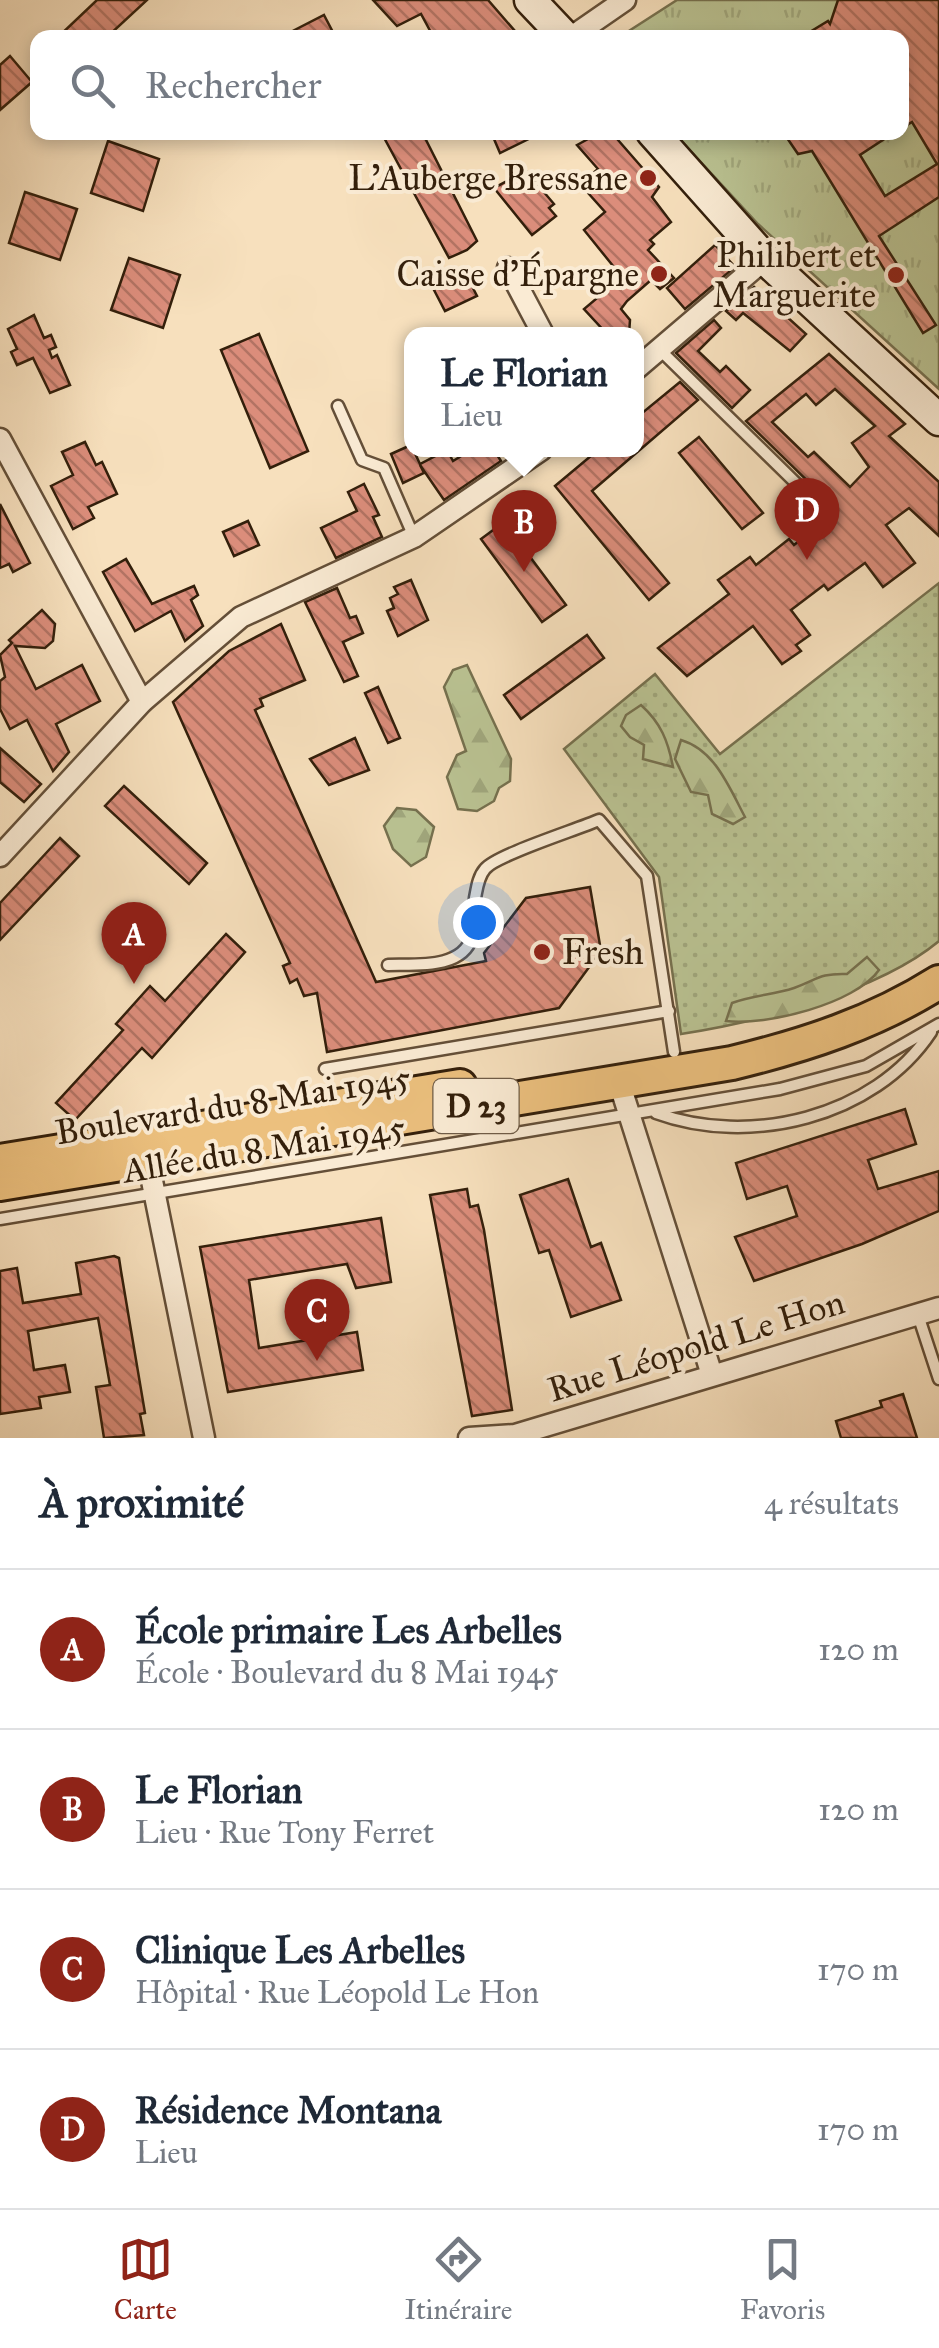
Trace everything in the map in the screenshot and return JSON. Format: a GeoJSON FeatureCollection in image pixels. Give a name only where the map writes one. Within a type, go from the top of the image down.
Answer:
{"type":"FeatureCollection","features":[{"type":"Feature","properties":{"kind":"main road"},"geometry":{"type":"LineString","coordinates":[[530,0],[560,30]]}},
{"type":"Feature","properties":{"kind":"main road"},"geometry":{"type":"LineString","coordinates":[[659,140],[765,258],[939,420]]}},
{"type":"Feature","properties":{"kind":"main road","name":"Boulevard du 8 Mai 1945"},"geometry":{"type":"LineString","coordinates":[[0,1161],[337,1099],[674,1052],[826,1017],[939,960]]}},
{"type":"Feature","properties":{"kind":"main road","name":"Boulevard du 8 Mai 1945"},"geometry":{"type":"LineString","coordinates":[[0,1184],[732,1064],[801,1046],[885,1014],[939,982]]}},
{"type":"Feature","properties":{"kind":"street"},"geometry":{"type":"LineString","coordinates":[[580,30],[626,0]]}},
{"type":"Feature","properties":{"kind":"street"},"geometry":{"type":"LineString","coordinates":[[644,363],[765,258]]}},
{"type":"Feature","properties":{"kind":"street"},"geometry":{"type":"LineString","coordinates":[[508,268],[539,327]]}},
{"type":"Feature","properties":{"kind":"street"},"geometry":{"type":"LineString","coordinates":[[0,439],[142,702]]}},
{"type":"Feature","properties":{"kind":"street"},"geometry":{"type":"LineString","coordinates":[[0,856],[142,702],[241,617],[414,537],[531,457]]}},
{"type":"Feature","properties":{"kind":"street"},"geometry":{"type":"LineString","coordinates":[[619,1082],[712,1375]]}},
{"type":"Feature","properties":{"kind":"street"},"geometry":{"type":"LineString","coordinates":[[148,1161],[204,1438]]}},
{"type":"Feature","properties":{"kind":"street","name":"Rue Léopold Le Hon"},"geometry":{"type":"LineString","coordinates":[[469,1438],[515,1434],[939,1308]]}},
{"type":"Feature","properties":{"kind":"lane"},"geometry":{"type":"LineString","coordinates":[[660,350],[802,489]]}},
{"type":"Feature","properties":{"kind":"lane"},"geometry":{"type":"LineString","coordinates":[[338,406],[362,460],[384,468],[414,537]]}},
{"type":"Feature","properties":{"kind":"lane"},"geometry":{"type":"LineString","coordinates":[[388,965],[443,962],[464,950],[472,939],[478,878],[486,866],[501,856],[530,850],[599,820],[647,876],[674,1052]]}},
{"type":"Feature","properties":{"kind":"lane"},"geometry":{"type":"LineString","coordinates":[[325,1069],[669,1012]]}},
{"type":"Feature","properties":{"kind":"lane"},"geometry":{"type":"LineString","coordinates":[[655,1112],[688,1124],[741,1129],[792,1122],[838,1107],[876,1084],[919,1050],[937,1025]]}},
{"type":"Feature","properties":{"kind":"lane","name":"Allée du 8 Mai 1945"},"geometry":{"type":"LineString","coordinates":[[0,1219],[780,1089],[866,1066],[937,1025]]}},
{"type":"Feature","properties":{"kind":"lane"},"geometry":{"type":"LineString","coordinates":[[918,1314],[939,1378]]}},
{"type":"Feature","properties":{"kind":"green space"},"geometry":{"type":"Polygon","coordinates":[[[677,0],[939,0],[939,389],[758,224],[680,140],[909,140],[909,30],[630,30],[677,0]]]}},
{"type":"Feature","properties":{"kind":"green space"},"geometry":{"type":"Polygon","coordinates":[[[939,583],[939,941],[914,959],[851,990],[780,1013],[681,1034],[659,877],[564,749],[655,674],[720,754],[939,583]]]}},
{"type":"Feature","properties":{"kind":"green space"},"geometry":{"type":"Polygon","coordinates":[[[467,665],[511,759],[510,781],[499,788],[494,801],[477,811],[458,809],[447,777],[457,755],[466,751],[444,687],[453,670],[467,665]]]}},
{"type":"Feature","properties":{"kind":"green space"},"geometry":{"type":"Polygon","coordinates":[[[641,705],[663,733],[673,767],[643,759],[644,745],[621,726],[626,715],[641,705]]]}},
{"type":"Feature","properties":{"kind":"green space"},"geometry":{"type":"Polygon","coordinates":[[[681,740],[712,761],[745,817],[733,824],[712,814],[708,795],[691,792],[675,759],[681,740]]]}},
{"type":"Feature","properties":{"kind":"green space"},"geometry":{"type":"Polygon","coordinates":[[[397,808],[416,810],[434,827],[426,857],[411,866],[393,849],[384,826],[397,808]]]}},
{"type":"Feature","properties":{"kind":"green space"},"geometry":{"type":"Polygon","coordinates":[[[867,957],[879,970],[851,993],[786,1016],[726,1021],[732,1003],[824,976],[847,974],[867,957]]]}},
{"type":"Feature","properties":{"kind":"building"},"geometry":{"type":"Polygon","coordinates":[[[97,0],[147,0],[115,30],[65,30],[97,0]]]}},
{"type":"Feature","properties":{"kind":"building"},"geometry":{"type":"Polygon","coordinates":[[[373,0],[488,0],[514,30],[430,30],[421,14],[397,26],[373,0]]]}},
{"type":"Feature","properties":{"kind":"building"},"geometry":{"type":"Polygon","coordinates":[[[838,0],[939,0],[939,197],[879,236],[936,325],[923,333],[812,151],[798,154],[788,140],[883,140],[860,155],[885,196],[937,164],[912,122],[909,124],[909,30],[813,30],[828,21],[830,24],[838,0]]]}},
{"type":"Feature","properties":{"kind":"building"},"geometry":{"type":"Polygon","coordinates":[[[324,15],[332,30],[295,30],[324,15]]]}},
{"type":"Feature","properties":{"kind":"building"},"geometry":{"type":"Polygon","coordinates":[[[10,56],[30,84],[0,110],[0,65],[10,56]]]}},
{"type":"Feature","properties":{"kind":"building"},"geometry":{"type":"Polygon","coordinates":[[[385,140],[426,140],[477,241],[449,258],[385,140]]]}},
{"type":"Feature","properties":{"kind":"building"},"geometry":{"type":"Polygon","coordinates":[[[494,140],[527,140],[500,153],[494,140]]]}},
{"type":"Feature","properties":{"kind":"building"},"geometry":{"type":"Polygon","coordinates":[[[586,140],[618,140],[659,187],[652,197],[671,222],[650,240],[654,244],[648,250],[674,278],[660,289],[651,280],[627,301],[621,309],[630,320],[630,327],[601,327],[584,309],[622,277],[584,230],[605,212],[580,184],[598,169],[577,145],[586,140]]]}},
{"type":"Feature","properties":{"kind":"building"},"geometry":{"type":"Polygon","coordinates":[[[108,141],[159,159],[143,211],[91,193],[108,141]]]}},
{"type":"Feature","properties":{"kind":"building"},"geometry":{"type":"Polygon","coordinates":[[[526,171],[554,204],[549,208],[556,216],[532,235],[494,188],[526,171]]]}},
{"type":"Feature","properties":{"kind":"building"},"geometry":{"type":"Polygon","coordinates":[[[25,192],[77,209],[60,260],[9,243],[25,192]]]}},
{"type":"Feature","properties":{"kind":"building"},"geometry":{"type":"Polygon","coordinates":[[[715,245],[735,267],[685,309],[667,288],[715,245]]]}},
{"type":"Feature","properties":{"kind":"building"},"geometry":{"type":"Polygon","coordinates":[[[129,258],[180,275],[163,328],[111,310],[129,258]]]}},
{"type":"Feature","properties":{"kind":"building"},"geometry":{"type":"Polygon","coordinates":[[[464,271],[477,296],[445,311],[434,290],[464,271]]]}},
{"type":"Feature","properties":{"kind":"building"},"geometry":{"type":"Polygon","coordinates":[[[754,287],[806,334],[790,351],[743,313],[736,320],[726,311],[754,287]]]}},
{"type":"Feature","properties":{"kind":"building"},"geometry":{"type":"Polygon","coordinates":[[[34,315],[44,338],[51,335],[56,347],[49,350],[52,358],[57,355],[70,385],[50,393],[33,358],[17,365],[11,352],[17,349],[8,329],[34,315]]]}},
{"type":"Feature","properties":{"kind":"building"},"geometry":{"type":"Polygon","coordinates":[[[714,320],[721,328],[698,351],[720,372],[726,366],[750,390],[732,408],[676,353],[714,320]]]}},
{"type":"Feature","properties":{"kind":"building"},"geometry":{"type":"Polygon","coordinates":[[[259,334],[308,451],[270,468],[221,350],[259,334]]]}},
{"type":"Feature","properties":{"kind":"building"},"geometry":{"type":"Polygon","coordinates":[[[829,354],[905,424],[889,436],[939,482],[939,536],[909,508],[886,525],[915,563],[883,587],[865,563],[828,590],[824,585],[791,610],[810,635],[796,645],[801,651],[782,664],[753,626],[687,676],[658,648],[729,594],[718,580],[750,557],[756,565],[789,539],[794,545],[823,522],[813,509],[826,499],[746,421],[829,354]],[[835,389],[816,405],[806,394],[772,422],[808,457],[814,452],[850,487],[869,467],[852,443],[875,426],[835,389]]]}},
{"type":"Feature","properties":{"kind":"building"},"geometry":{"type":"Polygon","coordinates":[[[680,382],[698,400],[644,446],[644,411],[680,382]]]}},
{"type":"Feature","properties":{"kind":"building"},"geometry":{"type":"Polygon","coordinates":[[[699,437],[763,513],[742,529],[679,453],[699,437]]]}},
{"type":"Feature","properties":{"kind":"building"},"geometry":{"type":"Polygon","coordinates":[[[85,442],[96,465],[102,462],[117,494],[88,507],[94,518],[73,529],[51,486],[73,475],[62,452],[85,442]]]}},
{"type":"Feature","properties":{"kind":"building"},"geometry":{"type":"Polygon","coordinates":[[[404,448],[404,457],[417,457],[420,464],[434,457],[451,457],[453,461],[460,457],[498,457],[501,461],[444,500],[420,465],[424,473],[403,483],[391,454],[404,448]]]}},
{"type":"Feature","properties":{"kind":"building"},"geometry":{"type":"Polygon","coordinates":[[[590,457],[632,457],[592,491],[669,583],[649,600],[555,486],[590,457]]]}},
{"type":"Feature","properties":{"kind":"building"},"geometry":{"type":"Polygon","coordinates":[[[364,484],[379,515],[373,517],[382,537],[336,558],[321,528],[357,511],[348,492],[364,484]]]}},
{"type":"Feature","properties":{"kind":"building"},"geometry":{"type":"Polygon","coordinates":[[[0,504],[30,563],[13,572],[9,564],[0,568],[0,504]]]}},
{"type":"Feature","properties":{"kind":"building"},"geometry":{"type":"Polygon","coordinates":[[[248,521],[259,545],[234,556],[223,532],[248,521]]]}},
{"type":"Feature","properties":{"kind":"building"},"geometry":{"type":"Polygon","coordinates":[[[504,522],[566,605],[542,622],[481,539],[504,522]]]}},
{"type":"Feature","properties":{"kind":"building"},"geometry":{"type":"Polygon","coordinates":[[[126,559],[152,604],[194,586],[198,595],[191,600],[203,626],[185,641],[171,611],[135,631],[103,572],[126,559]]]}},
{"type":"Feature","properties":{"kind":"building"},"geometry":{"type":"Polygon","coordinates":[[[411,580],[428,620],[398,636],[387,611],[394,608],[390,598],[398,594],[394,587],[411,580]]]}},
{"type":"Feature","properties":{"kind":"building"},"geometry":{"type":"Polygon","coordinates":[[[337,588],[350,618],[356,616],[363,633],[343,642],[358,676],[344,682],[305,602],[337,588]]]}},
{"type":"Feature","properties":{"kind":"building"},"geometry":{"type":"Polygon","coordinates":[[[42,610],[55,624],[53,641],[45,648],[15,646],[36,689],[82,665],[100,701],[56,724],[69,752],[53,771],[27,720],[10,729],[0,709],[0,681],[5,677],[0,655],[12,643],[9,640],[42,610]]]}},
{"type":"Feature","properties":{"kind":"building"},"geometry":{"type":"Polygon","coordinates":[[[281,624],[305,680],[260,699],[263,706],[255,710],[376,982],[486,961],[484,953],[526,898],[590,887],[601,951],[559,1008],[327,1052],[317,993],[304,996],[297,979],[290,983],[283,966],[290,963],[173,702],[229,651],[281,624]]]}},
{"type":"Feature","properties":{"kind":"building"},"geometry":{"type":"Polygon","coordinates":[[[587,635],[604,658],[521,719],[504,695],[587,635]]]}},
{"type":"Feature","properties":{"kind":"building"},"geometry":{"type":"Polygon","coordinates":[[[378,687],[400,738],[388,743],[365,693],[378,687]]]}},
{"type":"Feature","properties":{"kind":"building"},"geometry":{"type":"Polygon","coordinates":[[[355,738],[369,770],[329,785],[310,759],[355,738]]]}},
{"type":"Feature","properties":{"kind":"building"},"geometry":{"type":"Polygon","coordinates":[[[0,748],[41,784],[24,802],[0,782],[0,748]]]}},
{"type":"Feature","properties":{"kind":"building"},"geometry":{"type":"Polygon","coordinates":[[[124,786],[207,863],[189,884],[105,806],[124,786]]]}},
{"type":"Feature","properties":{"kind":"building"},"geometry":{"type":"Polygon","coordinates":[[[60,838],[79,856],[0,940],[0,903],[60,838]]]}},
{"type":"Feature","properties":{"kind":"building"},"geometry":{"type":"Polygon","coordinates":[[[226,934],[245,952],[152,1058],[142,1048],[75,1120],[56,1103],[123,1030],[116,1024],[150,986],[165,1001],[226,934]]]}},
{"type":"Feature","properties":{"kind":"building"},"geometry":{"type":"Polygon","coordinates":[[[905,1109],[916,1144],[868,1160],[878,1189],[939,1171],[939,1211],[862,1244],[754,1281],[735,1237],[797,1216],[787,1186],[747,1199],[736,1163],[905,1109]]]}},
{"type":"Feature","properties":{"kind":"building"},"geometry":{"type":"Polygon","coordinates":[[[568,1179],[591,1247],[601,1243],[621,1300],[571,1317],[549,1250],[539,1253],[520,1195],[568,1179]]]}},
{"type":"Feature","properties":{"kind":"building"},"geometry":{"type":"Polygon","coordinates":[[[467,1189],[470,1207],[478,1205],[484,1230],[512,1410],[472,1416],[430,1195],[467,1189]]]}},
{"type":"Feature","properties":{"kind":"building"},"geometry":{"type":"Polygon","coordinates":[[[381,1218],[391,1282],[356,1288],[347,1264],[249,1280],[259,1348],[357,1332],[363,1370],[228,1392],[200,1247],[381,1218]]]}},
{"type":"Feature","properties":{"kind":"building"},"geometry":{"type":"Polygon","coordinates":[[[119,1258],[145,1413],[140,1414],[144,1435],[104,1438],[96,1387],[110,1385],[98,1318],[28,1331],[34,1370],[65,1365],[70,1392],[39,1397],[41,1408],[0,1414],[0,1271],[17,1268],[23,1303],[81,1294],[76,1263],[119,1258]]]}},
{"type":"Feature","properties":{"kind":"building"},"geometry":{"type":"Polygon","coordinates":[[[903,1394],[917,1438],[841,1438],[836,1421],[882,1407],[880,1401],[903,1394]]]}},
{"type":"Feature","properties":{"kind":"place","name":"L'Auberge Bressane"},"geometry":{"type":"Point","coordinates":[648,178]}},
{"type":"Feature","properties":{"kind":"place","name":"Caisse d'Épargne"},"geometry":{"type":"Point","coordinates":[659,274]}},
{"type":"Feature","properties":{"kind":"place","name":"Philibert et Marguerite"},"geometry":{"type":"Point","coordinates":[896,275]}},
{"type":"Feature","properties":{"kind":"place","name":"Résidence Montana"},"geometry":{"type":"Point","coordinates":[807,560]}},
{"type":"Feature","properties":{"kind":"place","name":"Le Florian"},"geometry":{"type":"Point","coordinates":[524,572]}},
{"type":"Feature","properties":{"kind":"place","name":"Fresh"},"geometry":{"type":"Point","coordinates":[542,952]}},
{"type":"Feature","properties":{"kind":"place","name":"École primaire Les Arbelles"},"geometry":{"type":"Point","coordinates":[134,984]}},
{"type":"Feature","properties":{"kind":"place","name":"Clinique Les Arbelles"},"geometry":{"type":"Point","coordinates":[317,1361]}}]}
